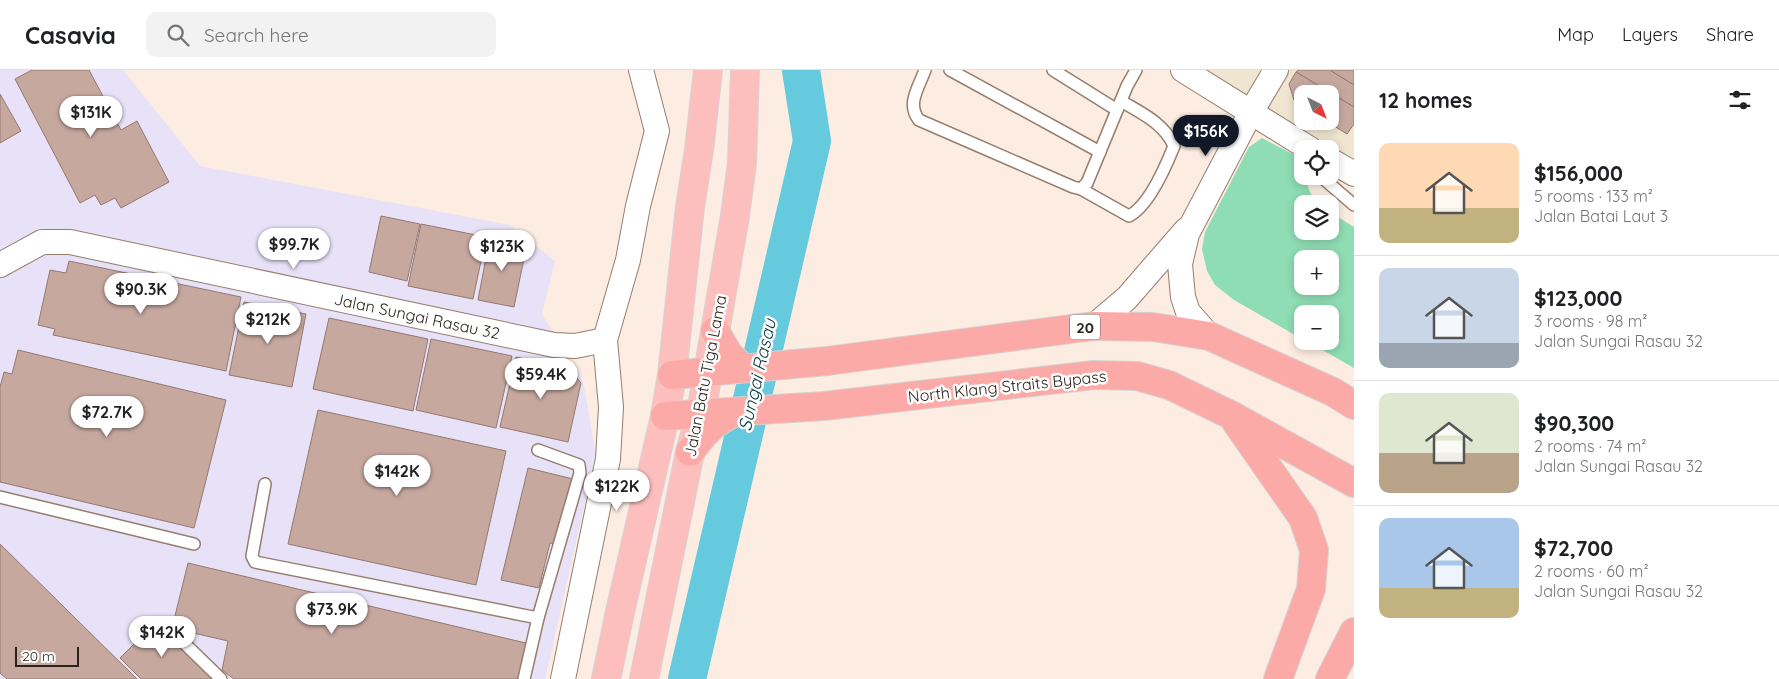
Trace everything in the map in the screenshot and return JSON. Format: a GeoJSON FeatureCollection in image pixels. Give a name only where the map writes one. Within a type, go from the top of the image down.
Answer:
{"type":"FeatureCollection","features":[{"type":"Feature","properties":{"kind":"highway","name":"20"},"geometry":{"type":"LineString","coordinates":[[672,375],[728,366],[827,361],[1094,326],[1153,327],[1209,336],[1347,395]]}},
{"type":"Feature","properties":{"kind":"highway","name":"North Klang Straits Bypass"},"geometry":{"type":"LineString","coordinates":[[664,416],[824,406],[1094,375],[1137,376],[1169,384],[1231,415],[1354,483]]}},
{"type":"Feature","properties":{"kind":"highway"},"geometry":{"type":"LineString","coordinates":[[1231,415],[1302,518],[1314,550],[1311,589],[1278,679]]}},
{"type":"Feature","properties":{"kind":"highway"},"geometry":{"type":"LineString","coordinates":[[1330,679],[1354,632]]}},
{"type":"Feature","properties":{"kind":"main road","name":"Jalan Batu Tiga Lama"},"geometry":{"type":"LineString","coordinates":[[644,679],[690,452],[721,413],[728,366],[715,332],[742,163],[745,70]]}},
{"type":"Feature","properties":{"kind":"main road","name":"Jalan Batu Tiga Lama"},"geometry":{"type":"LineString","coordinates":[[606,679],[672,375],[704,76]]}},
{"type":"Feature","properties":{"kind":"street"},"geometry":{"type":"LineString","coordinates":[[563,679],[608,459],[611,407],[605,340],[628,260],[638,206],[657,131],[642,70]]}},
{"type":"Feature","properties":{"kind":"street"},"geometry":{"type":"LineString","coordinates":[[1183,70],[1296,140]]}},
{"type":"Feature","properties":{"kind":"street"},"geometry":{"type":"LineString","coordinates":[[1209,336],[1188,312],[1183,297],[1180,264],[1187,234],[1251,112],[1276,70]]}},
{"type":"Feature","properties":{"kind":"street"},"geometry":{"type":"LineString","coordinates":[[1094,326],[1128,298],[1194,220]]}},
{"type":"Feature","properties":{"kind":"street","name":"Jalan Sungai Rasau 32"},"geometry":{"type":"LineString","coordinates":[[0,265],[42,242],[70,242],[554,345],[575,346],[605,340]]}},
{"type":"Feature","properties":{"kind":"lane"},"geometry":{"type":"LineString","coordinates":[[926,70],[912,103],[913,113],[919,120],[1081,189],[1129,216],[1146,201],[1169,159],[1174,146],[1169,135],[1160,125],[1053,70]]}},
{"type":"Feature","properties":{"kind":"lane"},"geometry":{"type":"LineString","coordinates":[[950,70],[1100,152]]}},
{"type":"Feature","properties":{"kind":"lane"},"geometry":{"type":"LineString","coordinates":[[1081,189],[1086,186],[1119,105],[1136,70]]}},
{"type":"Feature","properties":{"kind":"lane"},"geometry":{"type":"LineString","coordinates":[[1341,168],[1325,180],[1354,205]]}},
{"type":"Feature","properties":{"kind":"lane"},"geometry":{"type":"LineString","coordinates":[[524,679],[538,618],[580,473],[579,464],[538,450]]}},
{"type":"Feature","properties":{"kind":"lane"},"geometry":{"type":"LineString","coordinates":[[265,484],[252,556],[255,562],[538,618]]}},
{"type":"Feature","properties":{"kind":"lane"},"geometry":{"type":"LineString","coordinates":[[0,497],[194,544]]}},
{"type":"Feature","properties":{"kind":"lane"},"geometry":{"type":"LineString","coordinates":[[184,642],[221,679]]}},
{"type":"Feature","properties":{"kind":"shaded area"},"geometry":{"type":"Polygon","coordinates":[[[0,70],[123,70],[200,166],[510,225],[555,261],[542,314],[583,381],[596,455],[545,679],[0,679],[0,70]]]}},
{"type":"Feature","properties":{"kind":"shaded area"},"geometry":{"type":"Polygon","coordinates":[[[1200,70],[1354,70],[1354,163],[1339,154],[1339,140],[1316,140],[1299,130],[1339,130],[1339,85],[1294,85],[1294,127],[1200,70]]]}},
{"type":"Feature","properties":{"kind":"green space"},"geometry":{"type":"Polygon","coordinates":[[[1262,138],[1294,155],[1294,185],[1308,185],[1312,195],[1294,195],[1294,240],[1339,240],[1339,218],[1354,227],[1354,368],[1323,350],[1339,350],[1339,305],[1294,305],[1294,334],[1234,300],[1215,285],[1207,271],[1202,249],[1205,232],[1249,147],[1262,138]]]}},
{"type":"Feature","properties":{"kind":"building"},"geometry":{"type":"Polygon","coordinates":[[[32,70],[89,70],[121,130],[137,121],[169,182],[121,208],[115,198],[101,205],[95,195],[80,203],[15,79],[32,70]]]}},
{"type":"Feature","properties":{"kind":"building"},"geometry":{"type":"Polygon","coordinates":[[[1298,70],[1330,70],[1354,85],[1354,107],[1339,98],[1339,85],[1318,85],[1296,72],[1298,70]]]}},
{"type":"Feature","properties":{"kind":"building"},"geometry":{"type":"Polygon","coordinates":[[[1330,70],[1354,70],[1354,85],[1330,70]]]}},
{"type":"Feature","properties":{"kind":"building"},"geometry":{"type":"Polygon","coordinates":[[[1296,72],[1318,85],[1294,85],[1294,100],[1289,84],[1296,72]]]}},
{"type":"Feature","properties":{"kind":"building"},"geometry":{"type":"Polygon","coordinates":[[[0,94],[21,131],[0,143],[0,94]]]}},
{"type":"Feature","properties":{"kind":"building"},"geometry":{"type":"Polygon","coordinates":[[[1339,98],[1354,107],[1354,124],[1347,134],[1339,129],[1339,98]]]}},
{"type":"Feature","properties":{"kind":"building"},"geometry":{"type":"Polygon","coordinates":[[[381,216],[420,224],[407,281],[369,272],[381,216]]]}},
{"type":"Feature","properties":{"kind":"building"},"geometry":{"type":"Polygon","coordinates":[[[421,224],[486,237],[473,299],[408,286],[421,224]]]}},
{"type":"Feature","properties":{"kind":"building"},"geometry":{"type":"Polygon","coordinates":[[[490,237],[527,244],[514,307],[478,300],[490,237]]]}},
{"type":"Feature","properties":{"kind":"building"},"geometry":{"type":"Polygon","coordinates":[[[69,261],[241,297],[226,371],[53,335],[55,329],[38,325],[50,270],[66,273],[69,261]]]}},
{"type":"Feature","properties":{"kind":"building"},"geometry":{"type":"Polygon","coordinates":[[[244,302],[306,314],[292,387],[229,375],[244,302]]]}},
{"type":"Feature","properties":{"kind":"building"},"geometry":{"type":"Polygon","coordinates":[[[329,318],[428,339],[413,411],[313,389],[329,318]]]}},
{"type":"Feature","properties":{"kind":"building"},"geometry":{"type":"Polygon","coordinates":[[[431,339],[512,356],[496,428],[416,410],[431,339]]]}},
{"type":"Feature","properties":{"kind":"building"},"geometry":{"type":"Polygon","coordinates":[[[18,350],[226,400],[194,528],[0,482],[0,387],[4,372],[12,374],[18,350]]]}},
{"type":"Feature","properties":{"kind":"building"},"geometry":{"type":"Polygon","coordinates":[[[516,357],[570,369],[581,383],[568,442],[500,427],[516,357]]]}},
{"type":"Feature","properties":{"kind":"building"},"geometry":{"type":"Polygon","coordinates":[[[318,410],[506,451],[476,585],[288,544],[318,410]]]}},
{"type":"Feature","properties":{"kind":"building"},"geometry":{"type":"Polygon","coordinates":[[[528,468],[573,479],[557,544],[550,543],[539,588],[501,580],[528,468]]]}},
{"type":"Feature","properties":{"kind":"building"},"geometry":{"type":"Polygon","coordinates":[[[0,544],[137,679],[7,679],[0,673],[0,544]]]}},
{"type":"Feature","properties":{"kind":"building"},"geometry":{"type":"Polygon","coordinates":[[[188,563],[530,644],[522,679],[234,679],[222,670],[228,641],[172,628],[188,563]]]}},
{"type":"Feature","properties":{"kind":"building"},"geometry":{"type":"Polygon","coordinates":[[[156,622],[213,679],[141,679],[120,658],[156,622]]]}},
{"type":"Feature","properties":{"kind":"waterway","name":"Sungai Rasau"},"geometry":{"type":"LineString","coordinates":[[687,679],[812,141],[801,70]]}}]}
